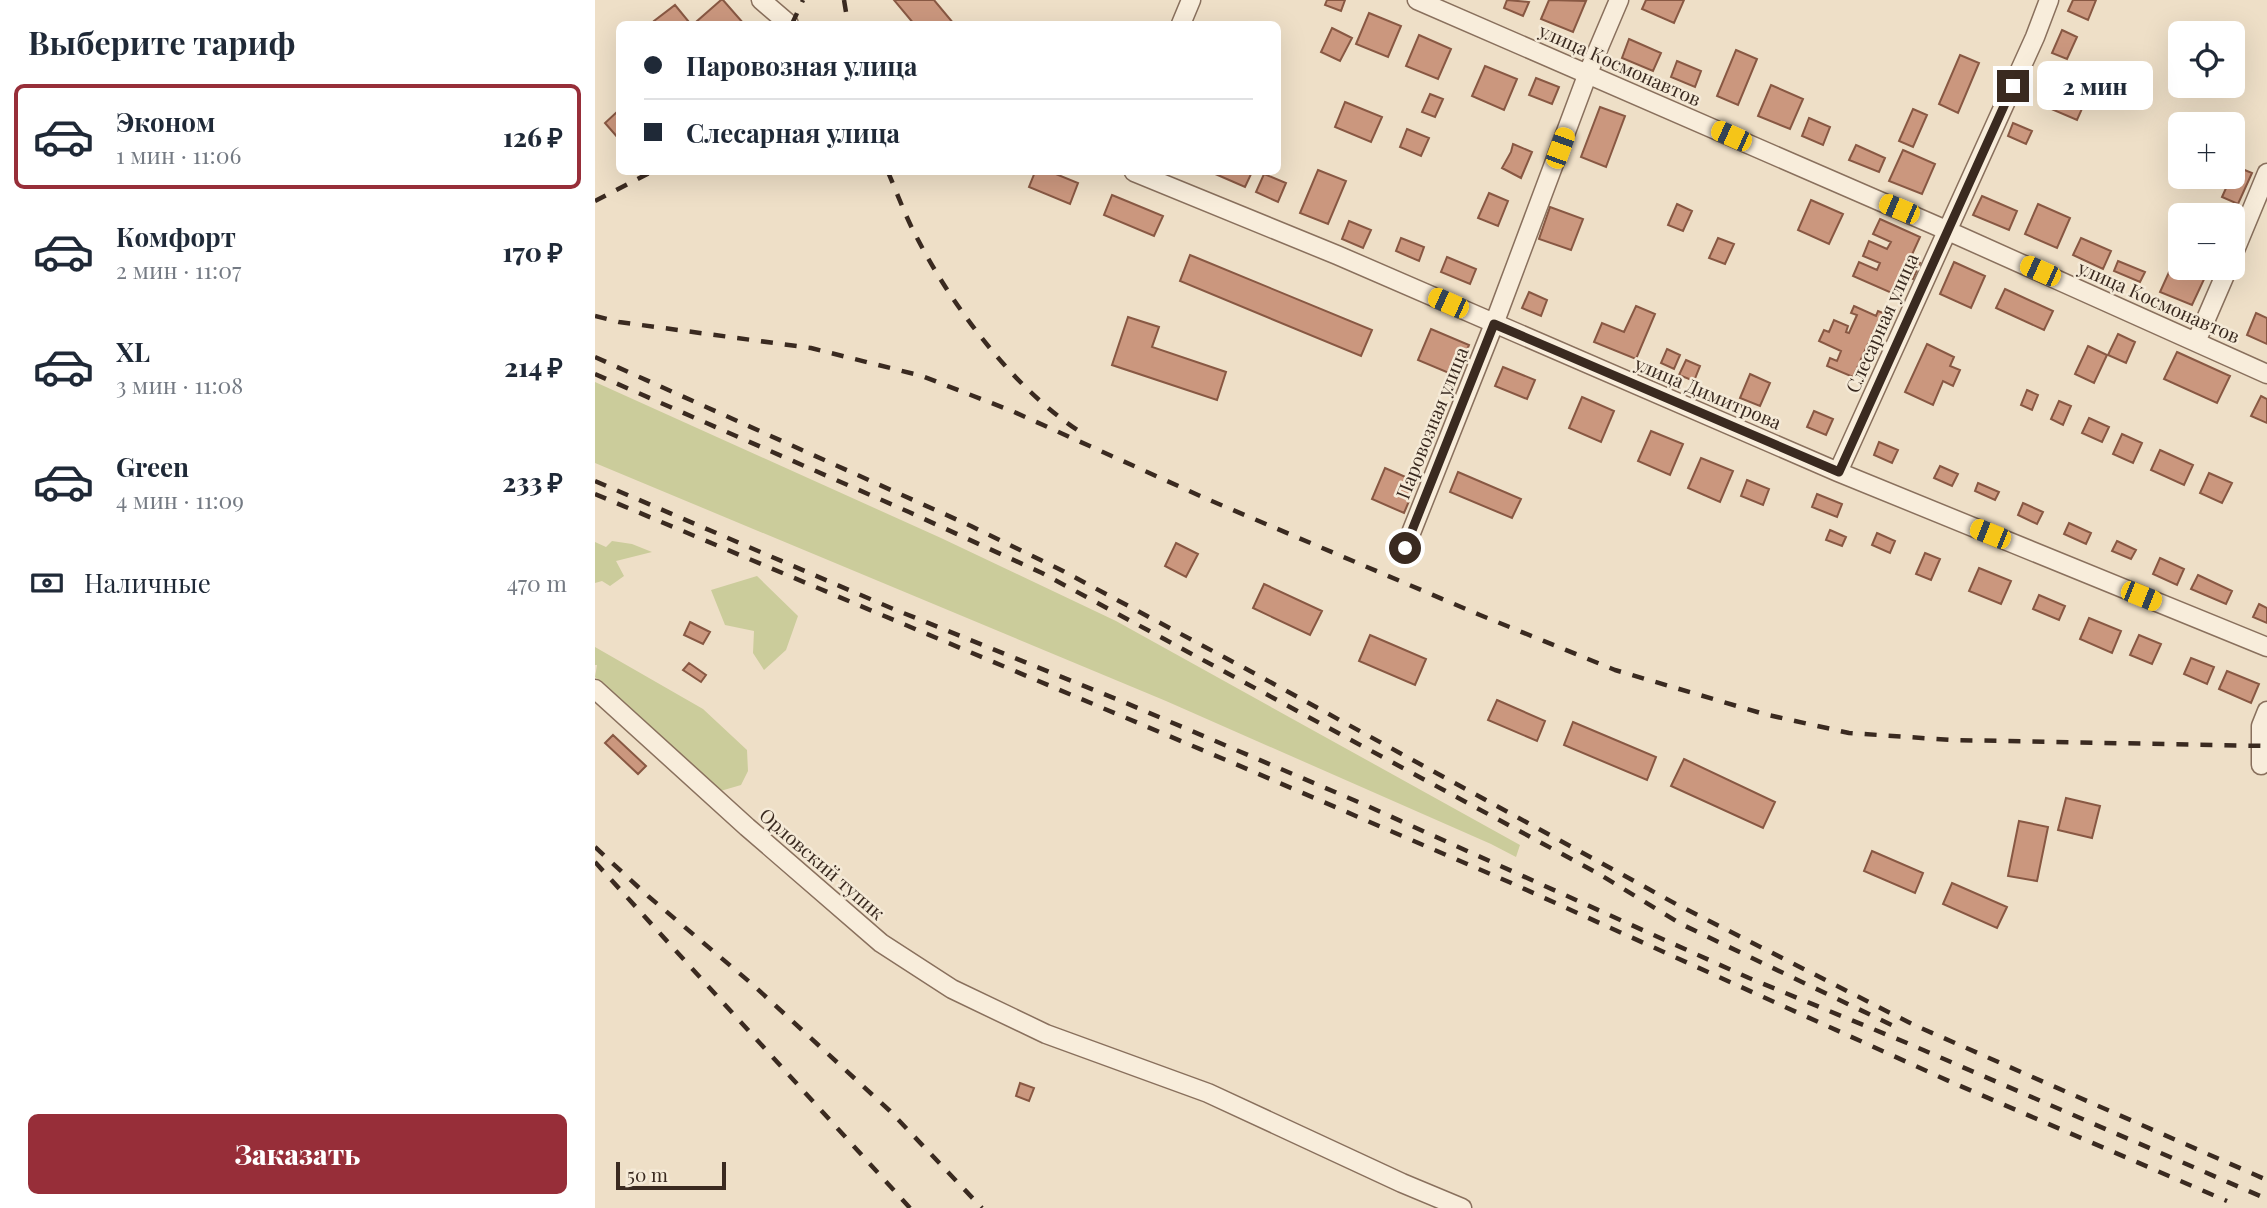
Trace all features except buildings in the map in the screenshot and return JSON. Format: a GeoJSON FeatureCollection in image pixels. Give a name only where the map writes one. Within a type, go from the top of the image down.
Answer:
{"type":"FeatureCollection","features":[{"type":"Feature","properties":{"kind":"street"},"geometry":{"type":"LineString","coordinates":[[761,0],[786,21]]}},
{"type":"Feature","properties":{"kind":"street"},"geometry":{"type":"LineString","coordinates":[[1182,21],[1191,0]]}},
{"type":"Feature","properties":{"kind":"street","name":"улица Космонавтов"},"geometry":{"type":"LineString","coordinates":[[1417,0],[1946,230],[2267,374]]}},
{"type":"Feature","properties":{"kind":"street","name":"Паровозная улица"},"geometry":{"type":"LineString","coordinates":[[1405,548],[1494,324],[1588,73],[1619,0]]}},
{"type":"Feature","properties":{"kind":"street","name":"Слесарная улица"},"geometry":{"type":"LineString","coordinates":[[1839,472],[2035,37],[2049,0]]}},
{"type":"Feature","properties":{"kind":"street"},"geometry":{"type":"LineString","coordinates":[[2245,226],[2267,173]]}},
{"type":"Feature","properties":{"kind":"street","name":"улица Димитрова"},"geometry":{"type":"LineString","coordinates":[[1141,175],[1337,255],[1839,472],[2267,647]]}},
{"type":"Feature","properties":{"kind":"street"},"geometry":{"type":"LineString","coordinates":[[2196,342],[2223,280]]}},
{"type":"Feature","properties":{"kind":"street","name":"Орловский тупик"},"geometry":{"type":"LineString","coordinates":[[595,689],[747,827],[881,943],[952,989],[1046,1034],[1208,1093],[1462,1208]]}},
{"type":"Feature","properties":{"kind":"street"},"geometry":{"type":"LineString","coordinates":[[2261,765],[2261,726],[2267,711]]}},
{"type":"Feature","properties":{"kind":"green space"},"geometry":{"type":"Polygon","coordinates":[[[595,382],[941,538],[1116,621],[1520,845],[1516,857],[1166,701],[595,463],[595,382]]]}},
{"type":"Feature","properties":{"kind":"green space"},"geometry":{"type":"Polygon","coordinates":[[[612,541],[632,544],[652,552],[616,561],[624,576],[610,586],[602,581],[595,583],[595,542],[606,547],[612,541]]]}},
{"type":"Feature","properties":{"kind":"green space"},"geometry":{"type":"Polygon","coordinates":[[[757,576],[798,616],[786,650],[764,670],[753,653],[754,631],[725,625],[711,590],[757,576]]]}},
{"type":"Feature","properties":{"kind":"green space"},"geometry":{"type":"Polygon","coordinates":[[[595,647],[703,709],[747,750],[748,771],[741,785],[717,792],[595,677],[595,647]]]}},
{"type":"Feature","properties":{"kind":"railway"},"geometry":{"type":"LineString","coordinates":[[793,21],[803,0]]}},
{"type":"Feature","properties":{"kind":"railway"},"geometry":{"type":"LineString","coordinates":[[844,0],[848,21]]}},
{"type":"Feature","properties":{"kind":"railway"},"geometry":{"type":"LineString","coordinates":[[595,201],[645,175]]}},
{"type":"Feature","properties":{"kind":"railway"},"geometry":{"type":"LineString","coordinates":[[889,175],[916,236],[968,319],[1011,372],[1035,396],[1085,435]]}},
{"type":"Feature","properties":{"kind":"railway"},"geometry":{"type":"LineString","coordinates":[[595,316],[619,322],[811,348],[922,376],[1012,411],[1207,499],[1615,670],[1764,714],[1849,733],[1952,740],[2267,746]]}},
{"type":"Feature","properties":{"kind":"railway"},"geometry":{"type":"LineString","coordinates":[[595,357],[971,526],[1063,571],[1676,904],[1914,1025],[2267,1180]]}},
{"type":"Feature","properties":{"kind":"railway"},"geometry":{"type":"LineString","coordinates":[[595,374],[1042,573],[1599,874],[1681,924],[1898,1028]]}},
{"type":"Feature","properties":{"kind":"railway"},"geometry":{"type":"LineString","coordinates":[[595,481],[891,608],[1126,703],[1363,804],[1749,978],[1907,1043],[2267,1199]]}},
{"type":"Feature","properties":{"kind":"railway"},"geometry":{"type":"LineString","coordinates":[[595,494],[1509,882],[1951,1082],[2227,1201]]}},
{"type":"Feature","properties":{"kind":"railway"},"geometry":{"type":"LineString","coordinates":[[595,847],[752,984],[890,1111],[982,1208]]}},
{"type":"Feature","properties":{"kind":"railway"},"geometry":{"type":"LineString","coordinates":[[595,862],[910,1208]]}},
{"type":"Feature","properties":{"kind":"route"},"geometry":{"type":"LineString","coordinates":[[1405,548],[1494,324],[1839,472],[2013,86]]}}]}
